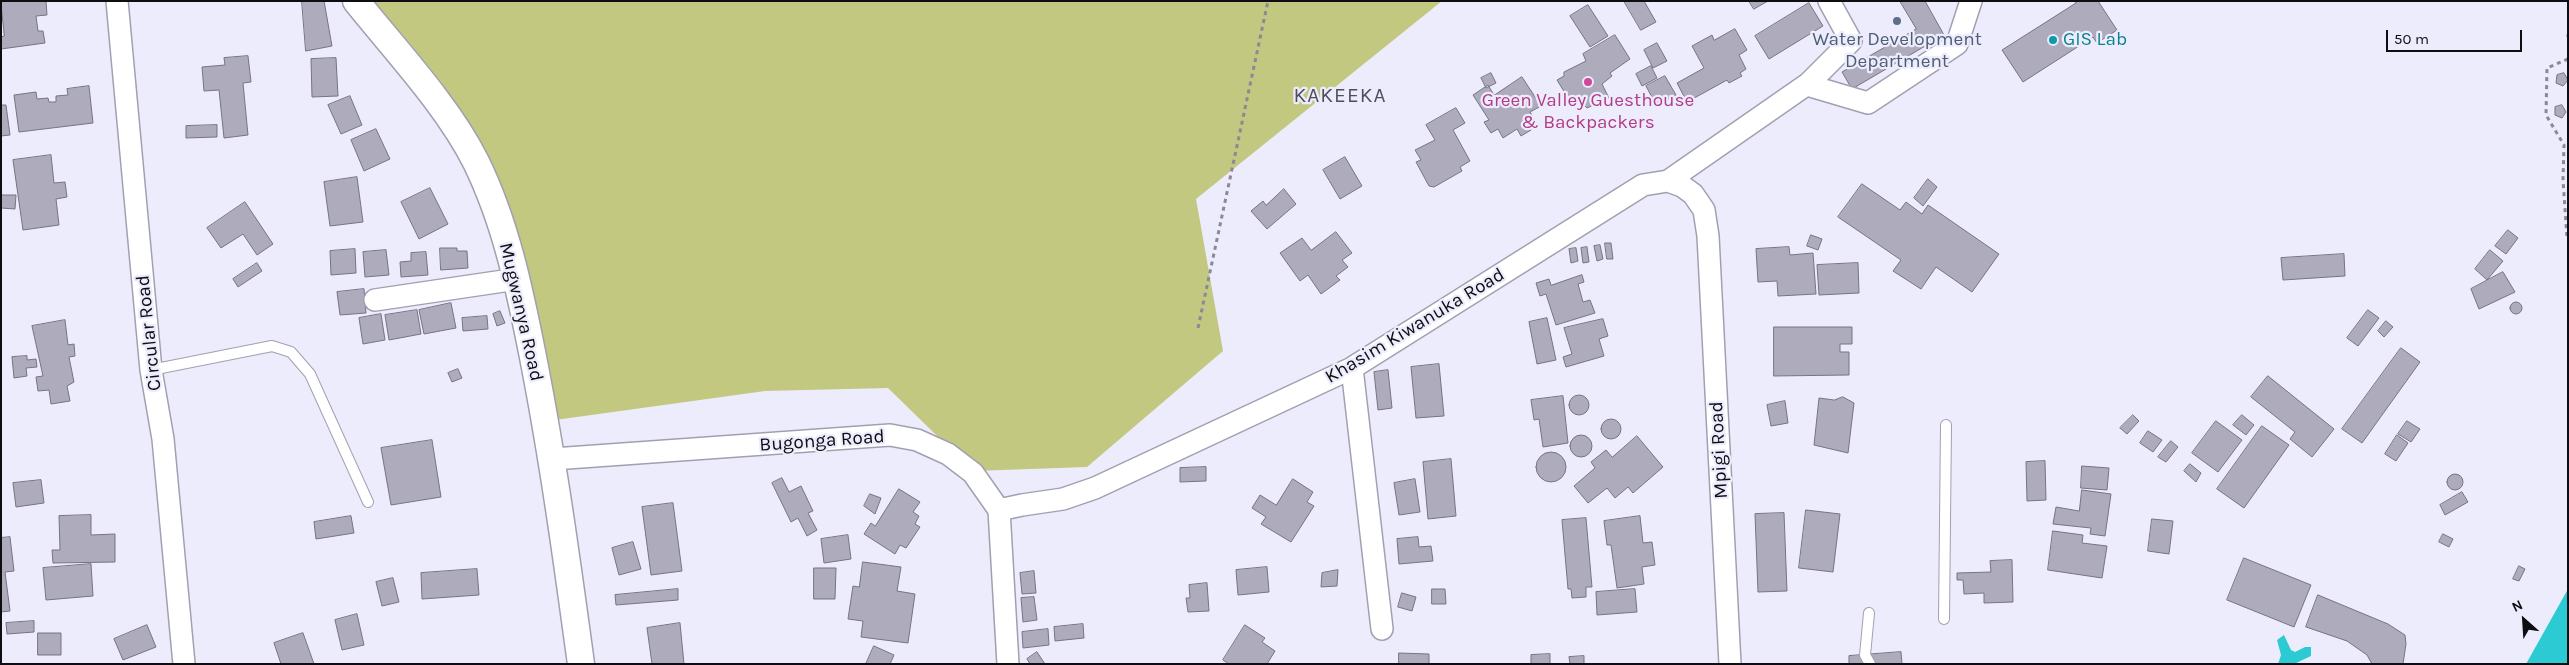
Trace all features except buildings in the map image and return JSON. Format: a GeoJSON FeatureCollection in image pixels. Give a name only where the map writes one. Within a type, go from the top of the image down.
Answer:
{"type":"FeatureCollection","features":[{"type":"Feature","properties":{"kind":"street","name":"Circular Road"},"geometry":{"type":"LineString","coordinates":[[118,1],[151,370],[163,440],[184,664]]}},
{"type":"Feature","properties":{"kind":"street","name":"Mugwanya Road"},"geometry":{"type":"LineString","coordinates":[[356,1],[462,136],[493,201],[517,279],[553,459],[581,664]]}},
{"type":"Feature","properties":{"kind":"street"},"geometry":{"type":"LineString","coordinates":[[1668,181],[1806,85],[1851,41],[1829,1]]}},
{"type":"Feature","properties":{"kind":"street"},"geometry":{"type":"LineString","coordinates":[[1806,85],[1868,102],[1957,44],[1972,1]]}},
{"type":"Feature","properties":{"kind":"street","name":"Mpigi Road"},"geometry":{"type":"LineString","coordinates":[[1668,181],[1693,194],[1704,210],[1708,236],[1730,664]]}},
{"type":"Feature","properties":{"kind":"street","name":"Khasim Kiwanuka Road"},"geometry":{"type":"LineString","coordinates":[[999,510],[1022,504],[1063,499],[1095,488],[1352,368],[1644,185],[1668,181]]}},
{"type":"Feature","properties":{"kind":"street"},"geometry":{"type":"LineString","coordinates":[[375,300],[517,279]]}},
{"type":"Feature","properties":{"kind":"street"},"geometry":{"type":"LineString","coordinates":[[1352,368],[1382,629]]}},
{"type":"Feature","properties":{"kind":"street","name":"Bugonga Road"},"geometry":{"type":"LineString","coordinates":[[553,459],[890,435],[917,440],[948,454],[973,473],[999,510]]}},
{"type":"Feature","properties":{"kind":"street"},"geometry":{"type":"LineString","coordinates":[[999,510],[1008,664]]}},
{"type":"Feature","properties":{"kind":"lane"},"geometry":{"type":"LineString","coordinates":[[151,370],[272,346],[291,352],[310,374],[368,502]]}},
{"type":"Feature","properties":{"kind":"lane"},"geometry":{"type":"LineString","coordinates":[[1944,619],[1946,425]]}},
{"type":"Feature","properties":{"kind":"lane"},"geometry":{"type":"LineString","coordinates":[[1869,613],[1865,655],[1870,664]]}},
{"type":"Feature","properties":{"kind":"path"},"geometry":{"type":"LineString","coordinates":[[1198,328],[1268,1]]}},
{"type":"Feature","properties":{"kind":"path"},"geometry":{"type":"LineString","coordinates":[[2568,59],[2546,68],[2546,114],[2564,145],[2562,180],[2568,237]]}},
{"type":"Feature","properties":{"kind":"green space"},"geometry":{"type":"Polygon","coordinates":[[[352,1],[1442,1],[1196,199],[1223,351],[1087,467],[973,471],[888,388],[765,391],[548,421],[470,141],[352,1]]]}},
{"type":"Feature","properties":{"kind":"water"},"geometry":{"type":"Polygon","coordinates":[[[2568,589],[2568,664],[2526,664],[2568,589]]]}},
{"type":"Feature","properties":{"kind":"water"},"geometry":{"type":"Polygon","coordinates":[[[2284,635],[2291,650],[2295,652],[2305,647],[2311,647],[2311,656],[2294,664],[2278,664],[2281,655],[2277,640],[2284,635]]]}},
{"type":"Feature","properties":{"kind":"place","name":"Water Development Department"},"geometry":{"type":"Point","coordinates":[1897,21]}},
{"type":"Feature","properties":{"kind":"place","name":"GIS Lab"},"geometry":{"type":"Point","coordinates":[2053,40]}},
{"type":"Feature","properties":{"kind":"place","name":"Green Valley Guesthouse & Backpackers"},"geometry":{"type":"Point","coordinates":[1588,82]}},
{"type":"Feature","properties":{"kind":"district","name":"KAKEEKA"},"geometry":{"type":"Point","coordinates":[1340,96]}}]}
